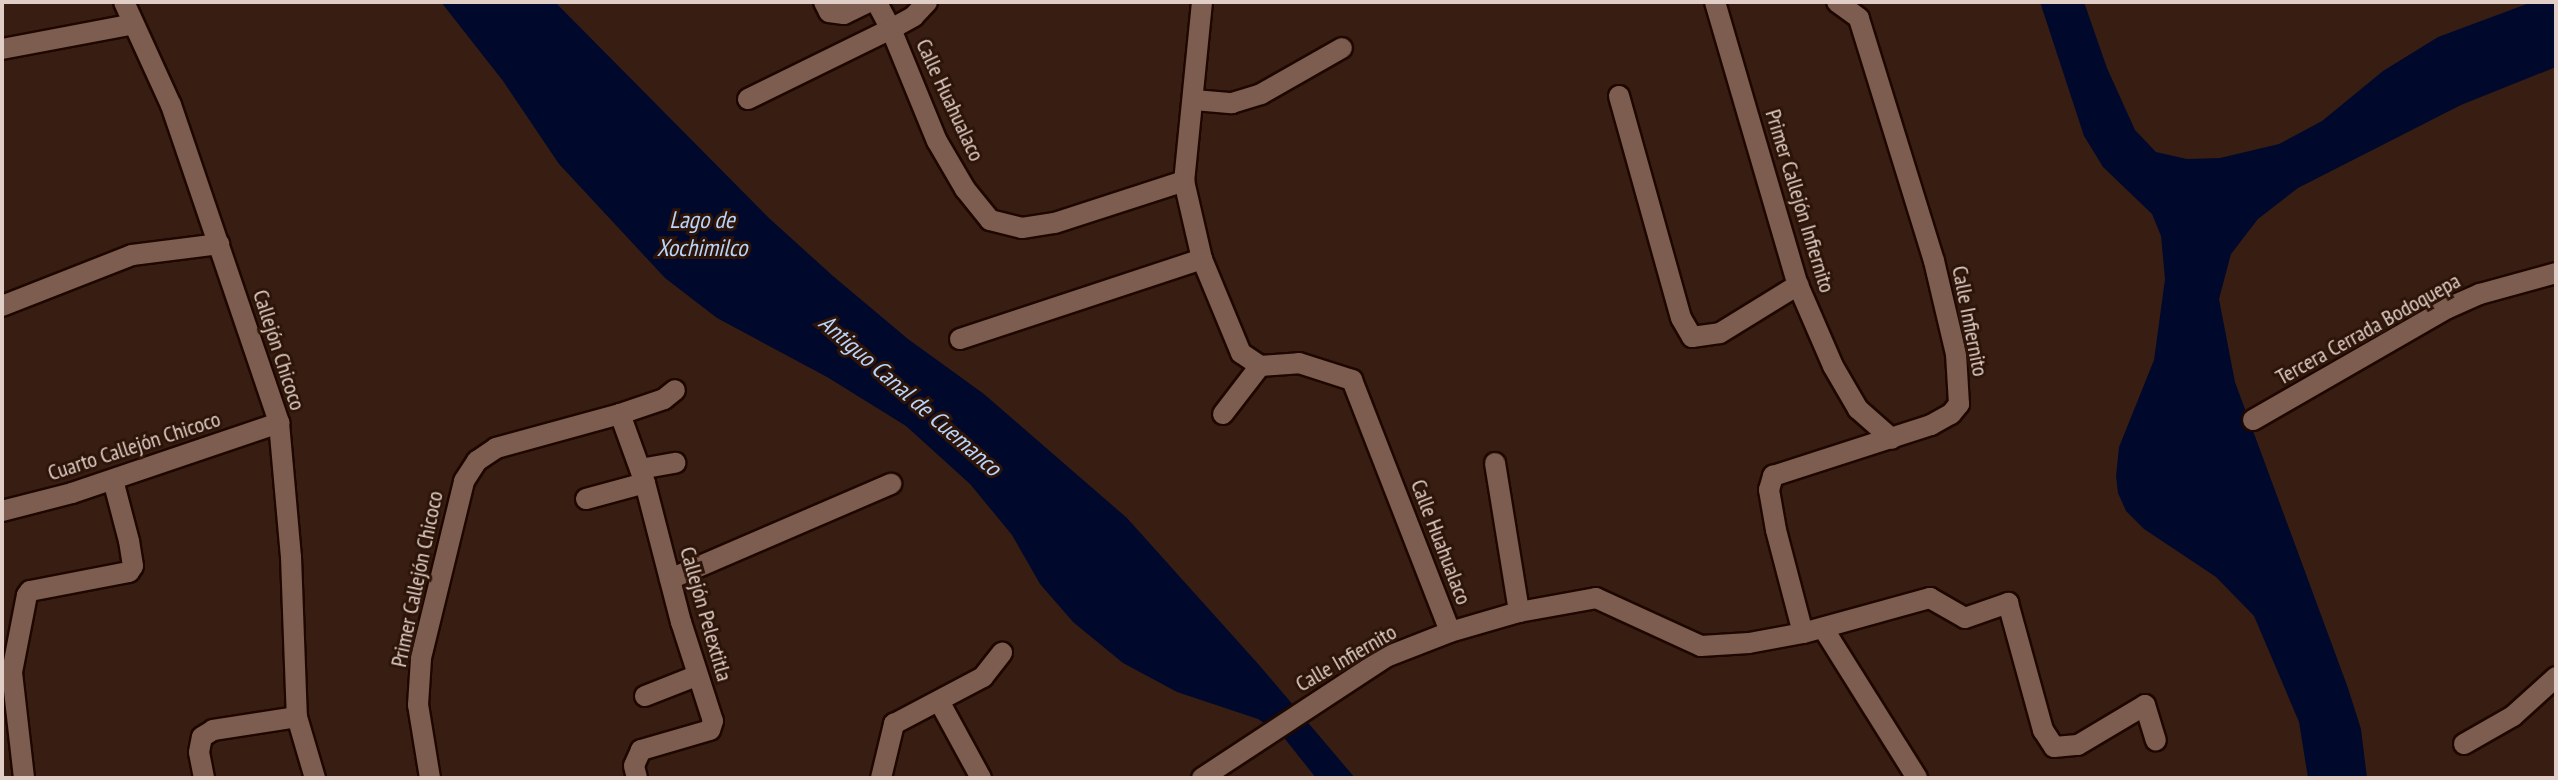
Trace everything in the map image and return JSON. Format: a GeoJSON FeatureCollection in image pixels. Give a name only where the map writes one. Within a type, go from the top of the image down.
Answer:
{"type":"FeatureCollection","features":[{"type":"Feature","properties":{"kind":"street","name":"Callejón Chicoco"},"geometry":{"type":"LineString","coordinates":[[124,2],[171,105],[279,423],[291,557],[297,717],[315,778]]}},
{"type":"Feature","properties":{"kind":"street"},"geometry":{"type":"LineString","coordinates":[[824,2],[829,12],[844,14],[871,2]]}},
{"type":"Feature","properties":{"kind":"street","name":"Calle Huahualaco"},"geometry":{"type":"LineString","coordinates":[[871,2],[877,3],[891,29],[937,141],[965,189],[990,220],[1022,228],[1055,223],[1184,181]]}},
{"type":"Feature","properties":{"kind":"street"},"geometry":{"type":"LineString","coordinates":[[748,99],[891,29],[914,16],[927,2]]}},
{"type":"Feature","properties":{"kind":"street"},"geometry":{"type":"LineString","coordinates":[[1202,2],[1184,181],[1202,259],[1241,353],[1260,366],[1223,414]]}},
{"type":"Feature","properties":{"kind":"street","name":"Primer Callejón Infiernito"},"geometry":{"type":"LineString","coordinates":[[1715,2],[1798,285],[1833,366],[1858,409],[1892,439]]}},
{"type":"Feature","properties":{"kind":"street","name":"Calle Infiernito"},"geometry":{"type":"LineString","coordinates":[[1813,631],[1776,530],[1769,490],[1773,476],[1931,425],[1951,414],[1959,404],[1956,354],[1934,261],[1859,18],[1837,2]]}},
{"type":"Feature","properties":{"kind":"street"},"geometry":{"type":"LineString","coordinates":[[2,49],[134,24]]}},
{"type":"Feature","properties":{"kind":"street"},"geometry":{"type":"LineString","coordinates":[[1194,100],[1232,103],[1286,82],[1342,48]]}},
{"type":"Feature","properties":{"kind":"street"},"geometry":{"type":"LineString","coordinates":[[1619,96],[1681,318],[1692,337],[1720,333],[1798,285]]}},
{"type":"Feature","properties":{"kind":"street"},"geometry":{"type":"LineString","coordinates":[[2,306],[132,255],[219,244]]}},
{"type":"Feature","properties":{"kind":"street"},"geometry":{"type":"LineString","coordinates":[[960,339],[1202,259]]}},
{"type":"Feature","properties":{"kind":"street","name":"Tercera Cerrada Bodoquepa"},"geometry":{"type":"LineString","coordinates":[[2253,420],[2448,308],[2480,294],[2556,273]]}},
{"type":"Feature","properties":{"kind":"street","name":"Calle Huahualaco"},"geometry":{"type":"LineString","coordinates":[[1260,366],[1299,363],[1352,380],[1450,632]]}},
{"type":"Feature","properties":{"kind":"street","name":"Primer Callejón Chicoco"},"geometry":{"type":"LineString","coordinates":[[430,778],[418,705],[421,658],[464,481],[477,461],[496,448],[620,414],[664,399],[675,390]]}},
{"type":"Feature","properties":{"kind":"street","name":"Callejón Pelextitla"},"geometry":{"type":"LineString","coordinates":[[620,414],[642,476],[696,676],[713,721],[710,730],[641,750],[634,766],[637,778]]}},
{"type":"Feature","properties":{"kind":"street","name":"Cuarto Callejón Chicoco"},"geometry":{"type":"LineString","coordinates":[[2,511],[113,480],[279,423]]}},
{"type":"Feature","properties":{"kind":"street"},"geometry":{"type":"LineString","coordinates":[[586,499],[675,463]]}},
{"type":"Feature","properties":{"kind":"street"},"geometry":{"type":"LineString","coordinates":[[1495,463],[1519,612]]}},
{"type":"Feature","properties":{"kind":"street"},"geometry":{"type":"LineString","coordinates":[[24,778],[7,673],[30,591],[129,572],[133,566],[113,480]]}},
{"type":"Feature","properties":{"kind":"street"},"geometry":{"type":"LineString","coordinates":[[670,579],[891,484]]}},
{"type":"Feature","properties":{"kind":"street","name":"Calle Infiernito"},"geometry":{"type":"LineString","coordinates":[[1202,778],[1386,657],[1450,632],[1519,612],[1596,598],[1701,646],[1749,643],[1813,631],[1930,598],[1965,618],[1983,615],[2008,603],[2043,730],[2054,747],[2078,745],[2145,705],[2156,740]]}},
{"type":"Feature","properties":{"kind":"street"},"geometry":{"type":"LineString","coordinates":[[1813,631],[1917,778]]}},
{"type":"Feature","properties":{"kind":"street"},"geometry":{"type":"LineString","coordinates":[[881,778],[894,724],[983,677],[1002,653]]}},
{"type":"Feature","properties":{"kind":"street"},"geometry":{"type":"LineString","coordinates":[[645,696],[696,676]]}},
{"type":"Feature","properties":{"kind":"street"},"geometry":{"type":"LineString","coordinates":[[2464,744],[2513,716],[2556,677]]}},
{"type":"Feature","properties":{"kind":"street"},"geometry":{"type":"LineString","coordinates":[[939,701],[981,778]]}},
{"type":"Feature","properties":{"kind":"street"},"geometry":{"type":"LineString","coordinates":[[204,778],[199,752],[202,737],[213,730],[297,717]]}},
{"type":"Feature","properties":{"kind":"water","name":"Lago de Xochimilco"},"geometry":{"type":"Polygon","coordinates":[[[441,2],[555,2],[770,219],[833,276],[908,339],[984,394],[1127,518],[1260,666],[1355,778],[1316,778],[1281,734],[1258,719],[1177,692],[1123,663],[1073,622],[1040,584],[1012,535],[970,484],[906,426],[827,377],[717,318],[665,278],[559,164],[503,81],[441,2]]]}},
{"type":"Feature","properties":{"kind":"water"},"geometry":{"type":"Polygon","coordinates":[[[2040,2],[2084,2],[2107,68],[2135,130],[2156,152],[2187,159],[2220,158],[2279,144],[2322,121],[2383,71],[2438,37],[2532,2],[2556,2],[2556,67],[2461,105],[2298,188],[2258,219],[2231,254],[2219,299],[2235,382],[2348,688],[2361,729],[2367,778],[2308,778],[2299,722],[2254,616],[2216,577],[2144,529],[2126,511],[2118,493],[2119,447],[2154,360],[2165,279],[2161,236],[2152,214],[2103,167],[2084,136],[2040,2]]]}},
{"type":"Feature","properties":{"kind":"water label","name":"Antiguo Canal de Cuemanco"},"geometry":{"type":"Point","coordinates":[910,395]}}]}
